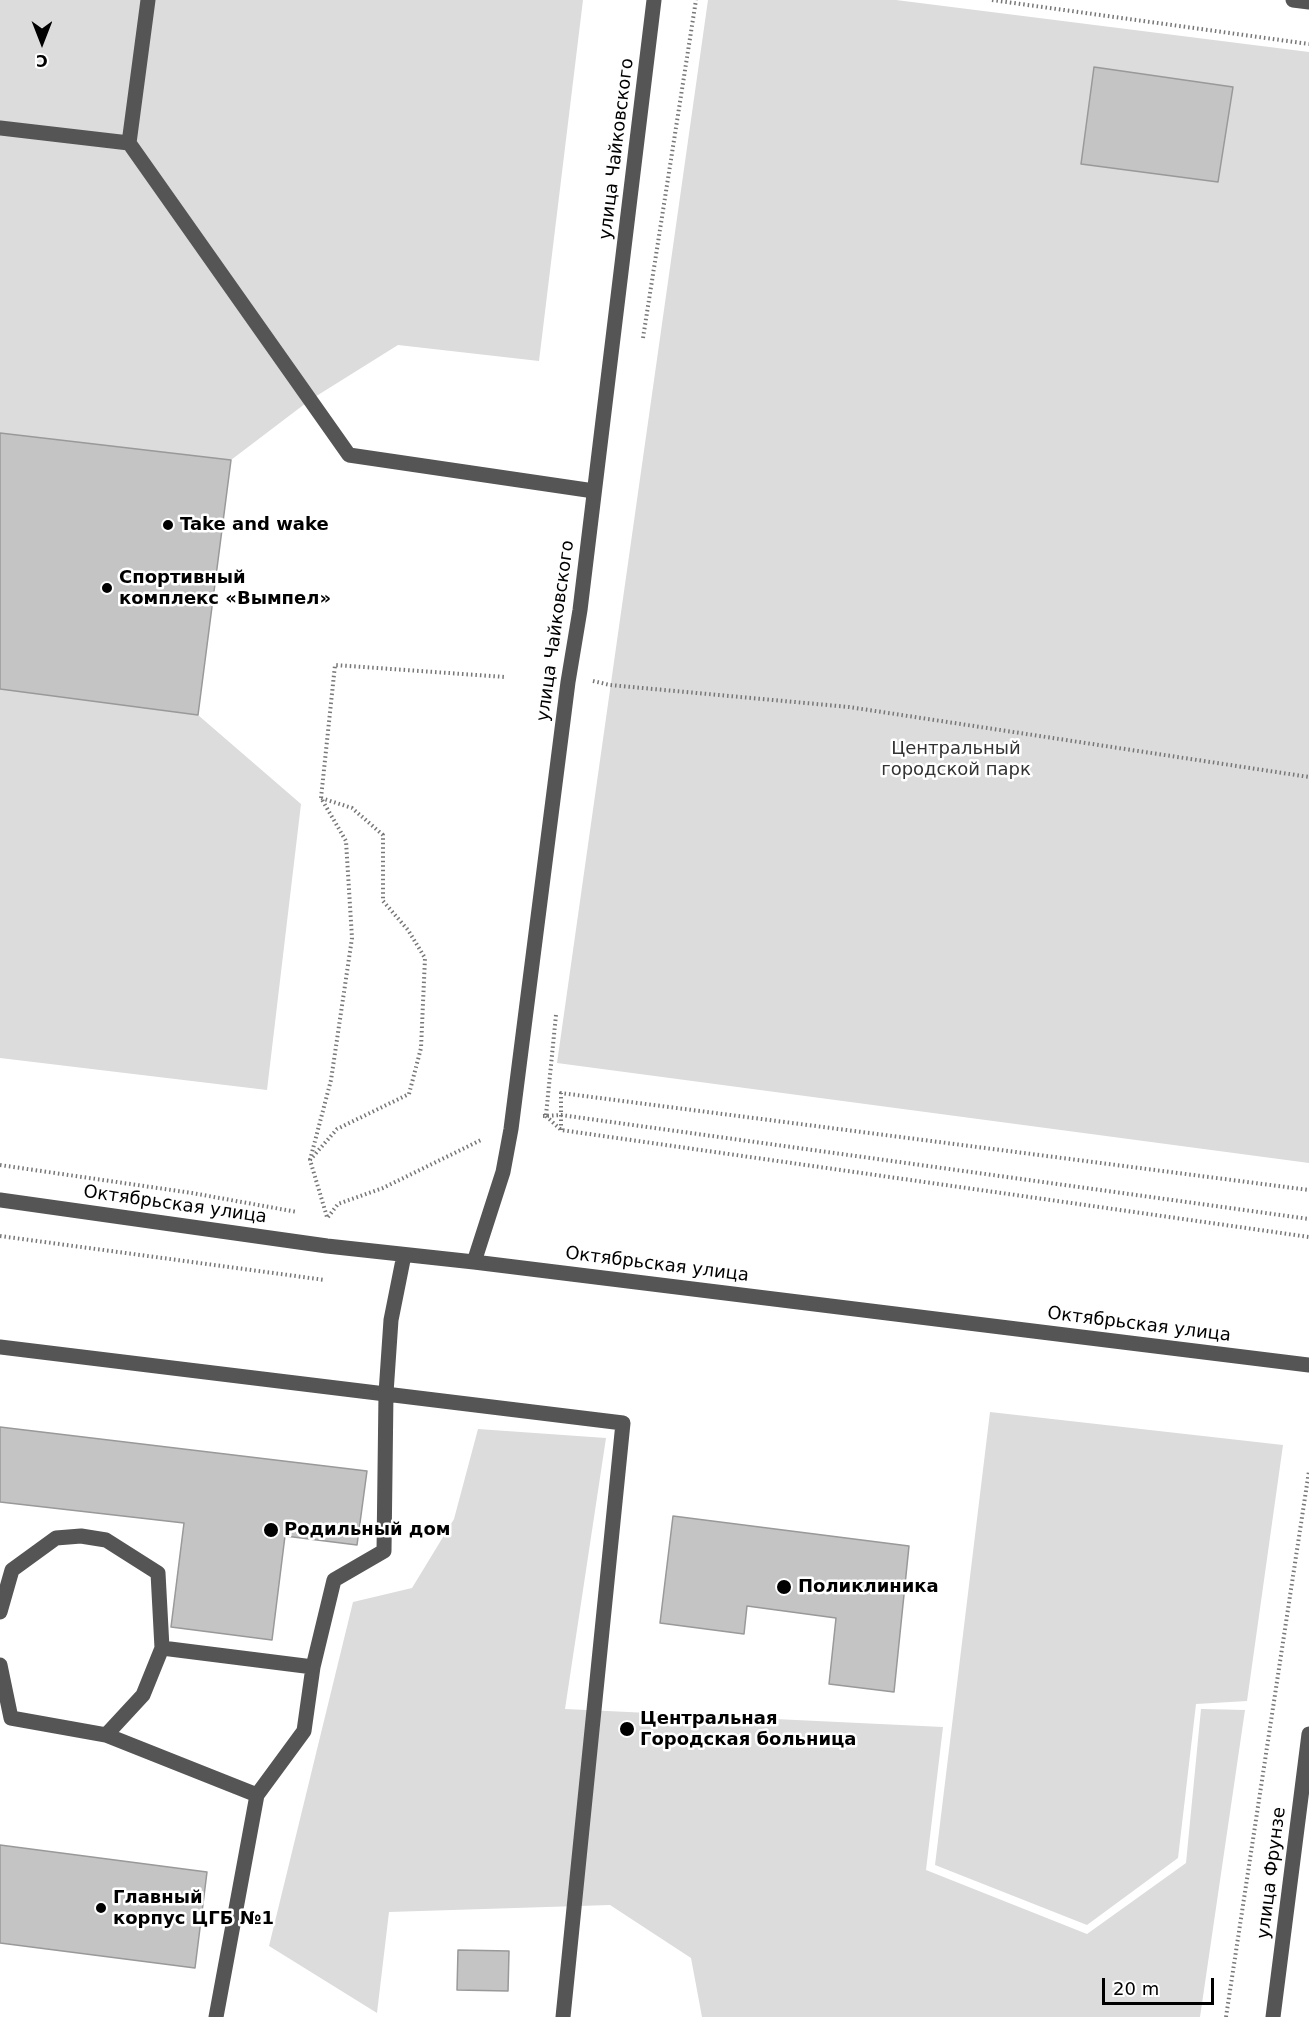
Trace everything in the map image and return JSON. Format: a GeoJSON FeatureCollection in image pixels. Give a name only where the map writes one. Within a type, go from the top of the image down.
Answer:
{"type":"FeatureCollection","features":[{"type":"Feature","properties":{"kind":"street"},"geometry":{"type":"LineString","coordinates":[[148,0],[129,143],[349,455],[594,491]]}},
{"type":"Feature","properties":{"kind":"street","name":"улица Чайковского"},"geometry":{"type":"LineString","coordinates":[[474,1262],[503,1172],[511,1129],[568,682],[580,610],[654,0]]}},
{"type":"Feature","properties":{"kind":"street"},"geometry":{"type":"LineString","coordinates":[[1293,0],[1309,2]]}},
{"type":"Feature","properties":{"kind":"street"},"geometry":{"type":"LineString","coordinates":[[0,128],[129,143]]}},
{"type":"Feature","properties":{"kind":"street","name":"Октябрьская улица"},"geometry":{"type":"LineString","coordinates":[[0,1200],[327,1246],[474,1262],[1309,1365]]}},
{"type":"Feature","properties":{"kind":"street"},"geometry":{"type":"LineString","coordinates":[[216,2017],[257,1795],[304,1731],[313,1667],[334,1580],[384,1551],[386,1393],[391,1320],[404,1255]]}},
{"type":"Feature","properties":{"kind":"street"},"geometry":{"type":"LineString","coordinates":[[0,1347],[623,1423],[563,2017]]}},
{"type":"Feature","properties":{"kind":"street"},"geometry":{"type":"LineString","coordinates":[[0,1611],[12,1570],[56,1538],[81,1536],[106,1540],[158,1573],[162,1648],[143,1695],[106,1735]]}},
{"type":"Feature","properties":{"kind":"street"},"geometry":{"type":"LineString","coordinates":[[162,1648],[313,1667]]}},
{"type":"Feature","properties":{"kind":"street"},"geometry":{"type":"LineString","coordinates":[[0,1665],[6,1717],[106,1735],[257,1795]]}},
{"type":"Feature","properties":{"kind":"street","name":"улица Фрунзе"},"geometry":{"type":"LineString","coordinates":[[1273,2017],[1309,1734]]}},
{"type":"Feature","properties":{"kind":"path"},"geometry":{"type":"LineString","coordinates":[[992,0],[1309,44]]}},
{"type":"Feature","properties":{"kind":"path"},"geometry":{"type":"LineString","coordinates":[[327,1217],[310,1160],[331,1080],[352,938],[346,841],[321,798],[335,665],[505,677]]}},
{"type":"Feature","properties":{"kind":"path"},"geometry":{"type":"LineString","coordinates":[[589,680],[622,686],[849,706],[1309,777]]}},
{"type":"Feature","properties":{"kind":"path"},"geometry":{"type":"LineString","coordinates":[[310,1160],[337,1129],[409,1094],[421,1048],[425,958],[408,930],[383,901],[383,835],[352,808],[321,798]]}},
{"type":"Feature","properties":{"kind":"path"},"geometry":{"type":"LineString","coordinates":[[561,1130],[561,1093],[1309,1190]]}},
{"type":"Feature","properties":{"kind":"path"},"geometry":{"type":"LineString","coordinates":[[1309,1219],[561,1115],[546,1115],[561,1130],[1309,1237]]}},
{"type":"Feature","properties":{"kind":"path"},"geometry":{"type":"LineString","coordinates":[[327,1217],[338,1204],[383,1188],[486,1137]]}},
{"type":"Feature","properties":{"kind":"path"},"geometry":{"type":"LineString","coordinates":[[0,1165],[192,1193],[305,1213]]}},
{"type":"Feature","properties":{"kind":"path"},"geometry":{"type":"LineString","coordinates":[[316,1215],[327,1217]]}},
{"type":"Feature","properties":{"kind":"path"},"geometry":{"type":"LineString","coordinates":[[0,1236],[326,1280]]}},
{"type":"Feature","properties":{"kind":"path"},"geometry":{"type":"LineString","coordinates":[[1226,2017],[1309,1470]]}},
{"type":"Feature","properties":{"kind":"green space","name":"Спортивный комплекс «Вымпел»"},"geometry":{"type":"Polygon","coordinates":[[[0,0],[583,0],[539,361],[398,345],[310,400],[231,460],[198,715],[301,804],[267,1090],[0,1058],[0,0]]]}},
{"type":"Feature","properties":{"kind":"green space","name":"Центральный городской парк"},"geometry":{"type":"Polygon","coordinates":[[[708,0],[896,0],[1309,52],[1309,1163],[557,1063],[708,0]]]}},
{"type":"Feature","properties":{"kind":"green space"},"geometry":{"type":"Polygon","coordinates":[[[990,1412],[1283,1445],[1247,1701],[1196,1704],[1178,1858],[1087,1925],[935,1865],[990,1412]]]}},
{"type":"Feature","properties":{"kind":"green space"},"geometry":{"type":"Polygon","coordinates":[[[478,1429],[606,1438],[565,1709],[943,1727],[926,1870],[1087,1934],[1186,1863],[1201,1709],[1245,1710],[1200,2017],[702,2017],[691,1958],[610,1905],[389,1912],[377,2013],[269,1946],[353,1602],[412,1588],[454,1519],[478,1429]]]}},
{"type":"Feature","properties":{"kind":"building"},"geometry":{"type":"Polygon","coordinates":[[[1094,67],[1233,87],[1218,182],[1081,164],[1094,67]]]}},
{"type":"Feature","properties":{"kind":"building"},"geometry":{"type":"Polygon","coordinates":[[[0,433],[231,460],[198,715],[0,689],[0,433]]]}},
{"type":"Feature","properties":{"kind":"building","name":"Родильный дом"},"geometry":{"type":"Polygon","coordinates":[[[0,1427],[367,1471],[357,1545],[285,1536],[272,1640],[171,1627],[184,1523],[0,1502],[0,1427]]]}},
{"type":"Feature","properties":{"kind":"building","name":"Поликлиника"},"geometry":{"type":"Polygon","coordinates":[[[673,1516],[909,1546],[894,1692],[829,1684],[836,1618],[747,1606],[744,1634],[660,1623],[673,1516]]]}},
{"type":"Feature","properties":{"kind":"building","name":"Главный корпус ЦГБ №1"},"geometry":{"type":"Polygon","coordinates":[[[0,1845],[207,1872],[195,1968],[0,1943],[0,1845]]]}},
{"type":"Feature","properties":{"kind":"building"},"geometry":{"type":"Polygon","coordinates":[[[458,1950],[509,1951],[508,1991],[457,1990],[458,1950]]]}},
{"type":"Feature","properties":{"kind":"place","name":"Take and wake"},"geometry":{"type":"Point","coordinates":[168,525]}},
{"type":"Feature","properties":{"kind":"place","name":"Спортивный комплекс «Вымпел»"},"geometry":{"type":"Point","coordinates":[107,588]}},
{"type":"Feature","properties":{"kind":"place","name":"Родильный дом"},"geometry":{"type":"Point","coordinates":[271,1530]}},
{"type":"Feature","properties":{"kind":"place","name":"Поликлиника"},"geometry":{"type":"Point","coordinates":[784,1587]}},
{"type":"Feature","properties":{"kind":"place","name":"Центральная Городская больница"},"geometry":{"type":"Point","coordinates":[627,1729]}},
{"type":"Feature","properties":{"kind":"place","name":"Главный корпус ЦГБ №1"},"geometry":{"type":"Point","coordinates":[101,1908]}}]}
